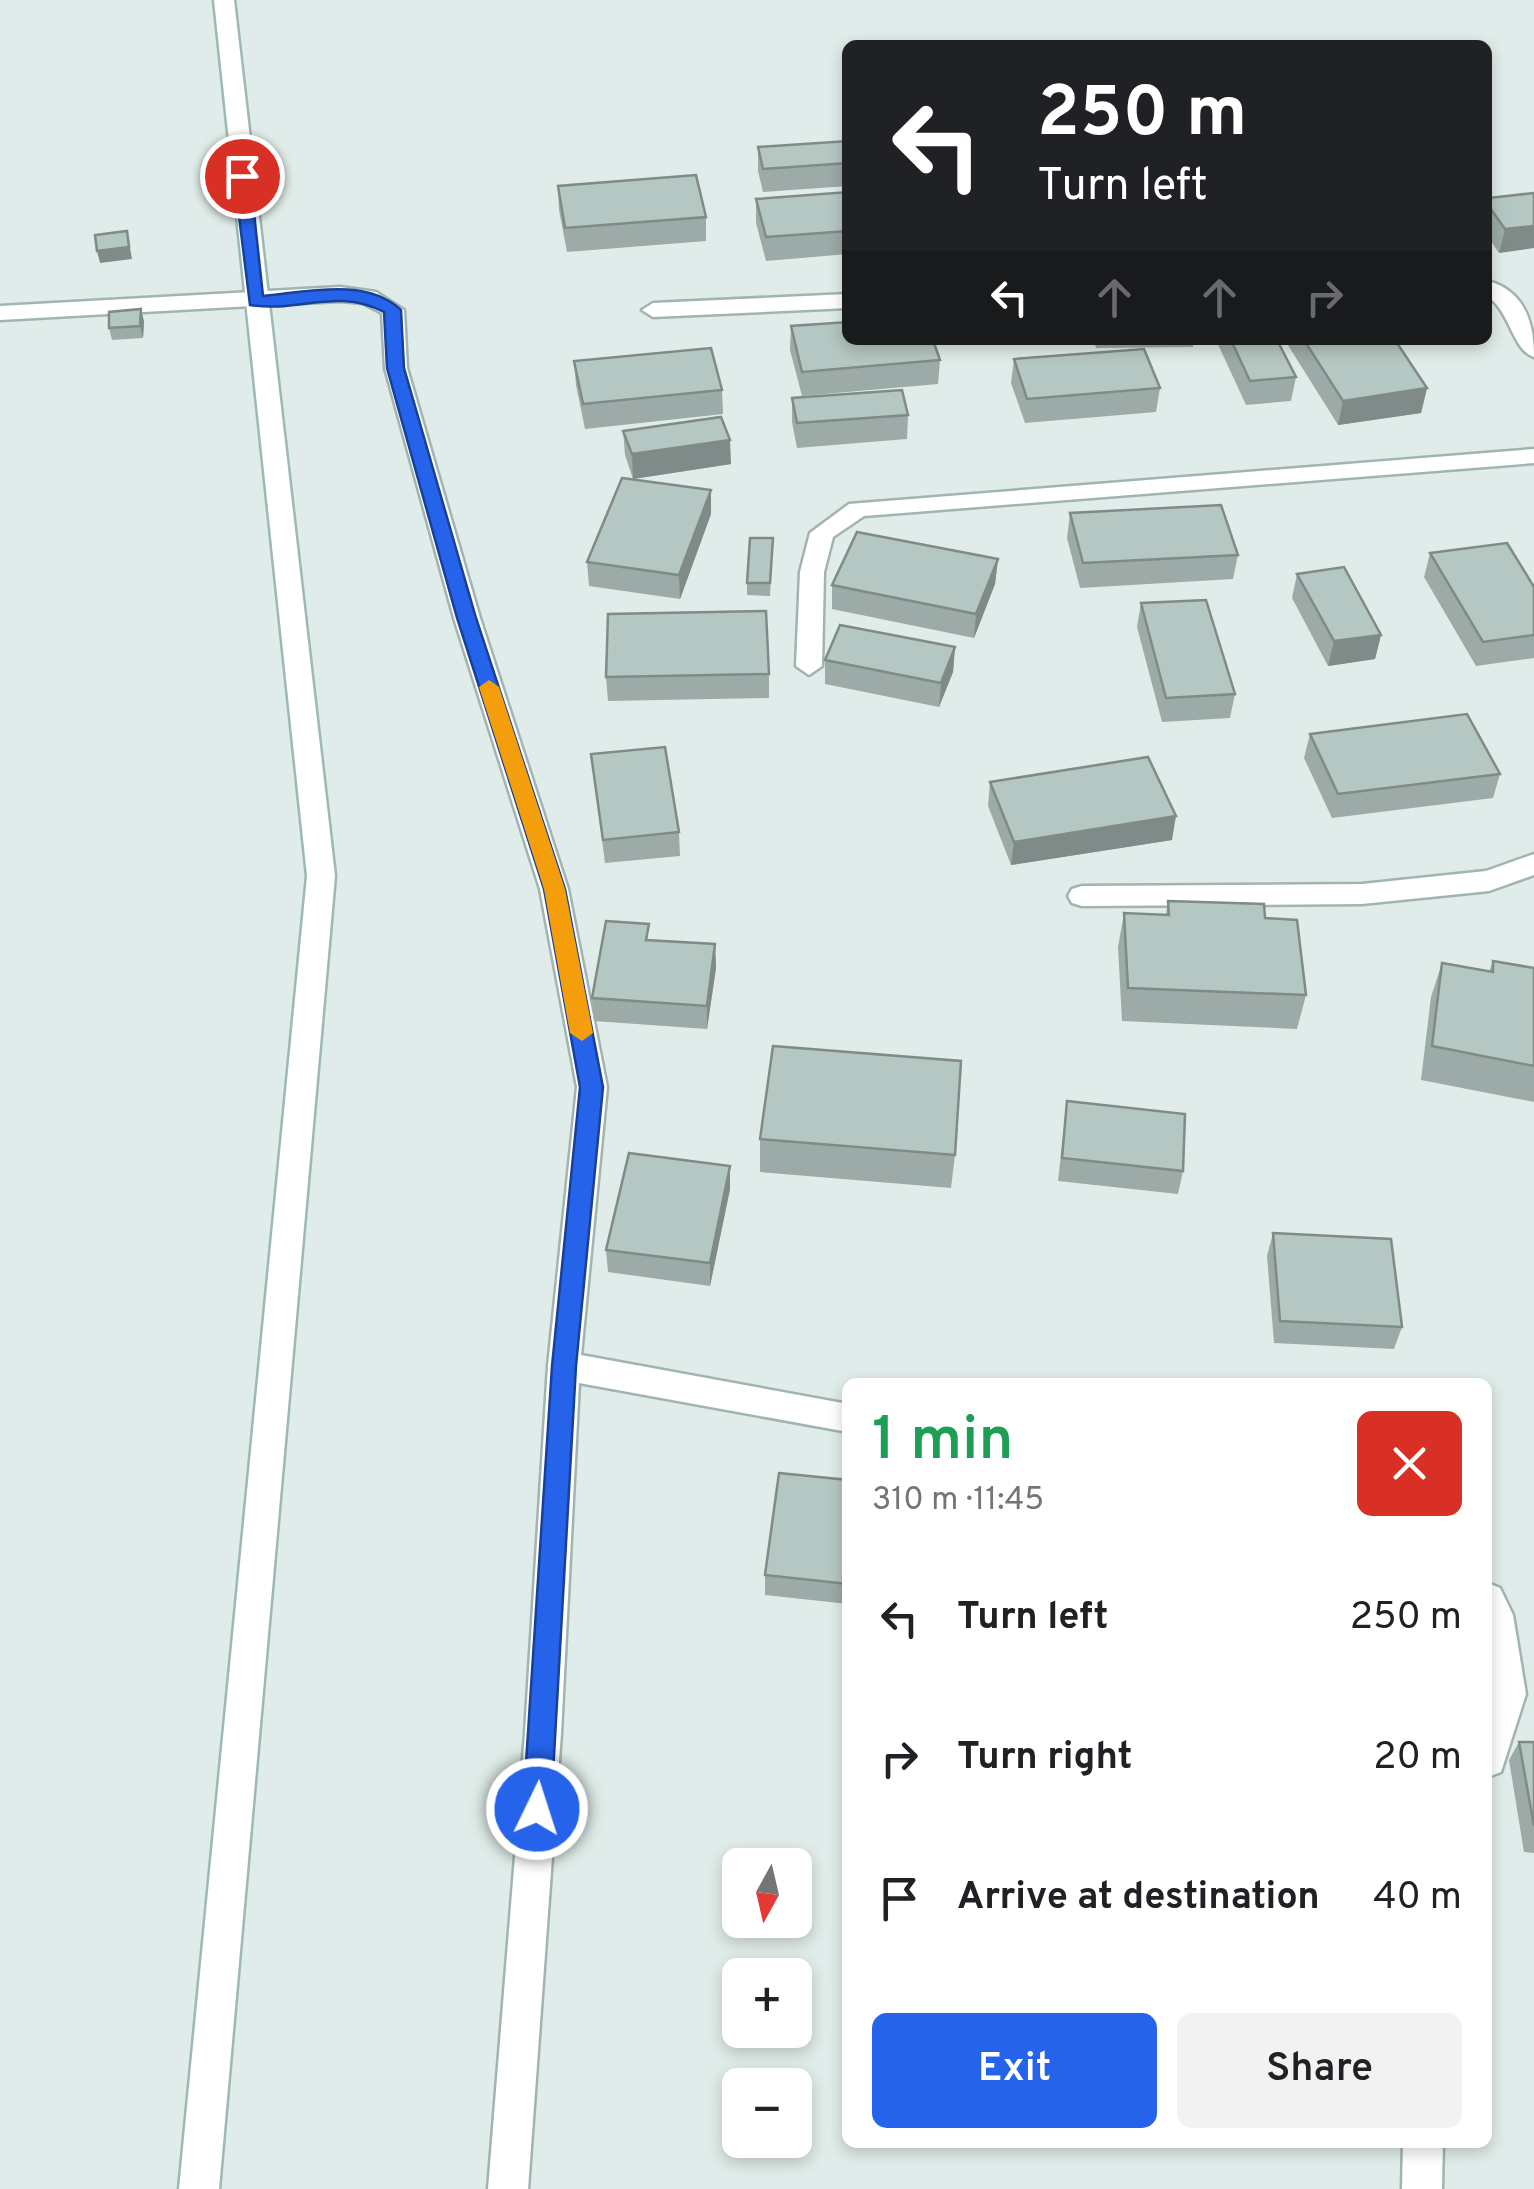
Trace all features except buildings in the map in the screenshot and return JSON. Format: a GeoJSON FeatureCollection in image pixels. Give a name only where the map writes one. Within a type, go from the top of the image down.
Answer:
{"type":"FeatureCollection","features":[{"type":"Feature","properties":{"kind":"street"},"geometry":{"type":"LineString","coordinates":[[198,2189],[321,876],[224,0]]}},
{"type":"Feature","properties":{"kind":"street"},"geometry":{"type":"LineString","coordinates":[[1492,291],[1510,302],[1534,350]]}},
{"type":"Feature","properties":{"kind":"street"},"geometry":{"type":"LineString","coordinates":[[0,313],[340,294],[368,296],[393,310],[396,368],[466,618],[554,889],[592,1087],[564,1366],[508,2189]]}},
{"type":"Feature","properties":{"kind":"street"},"geometry":{"type":"LineString","coordinates":[[652,310],[842,301]]}},
{"type":"Feature","properties":{"kind":"street"},"geometry":{"type":"LineString","coordinates":[[809,666],[812,572],[822,534],[858,509],[1534,456]]}},
{"type":"Feature","properties":{"kind":"street"},"geometry":{"type":"LineString","coordinates":[[1082,896],[1362,894],[1490,881],[1534,864]]}},
{"type":"Feature","properties":{"kind":"street"},"geometry":{"type":"LineString","coordinates":[[564,1366],[842,1417]]}},
{"type":"Feature","properties":{"kind":"street"},"geometry":{"type":"LineString","coordinates":[[1492,1608],[1508,1694],[1492,1747]]}},
{"type":"Feature","properties":{"kind":"street"},"geometry":{"type":"LineString","coordinates":[[1422,2189],[1423,2148]]}},
{"type":"Feature","properties":{"kind":"slow traffic"},"geometry":{"type":"LineString","coordinates":[[489,687],[554,889],[582,1033]]}},
{"type":"Feature","properties":{"kind":"route"},"geometry":{"type":"LineString","coordinates":[[242,176],[256,301],[340,294],[368,296],[393,310],[396,368],[466,618],[554,889],[592,1087],[564,1366],[537,1809]]}}]}
